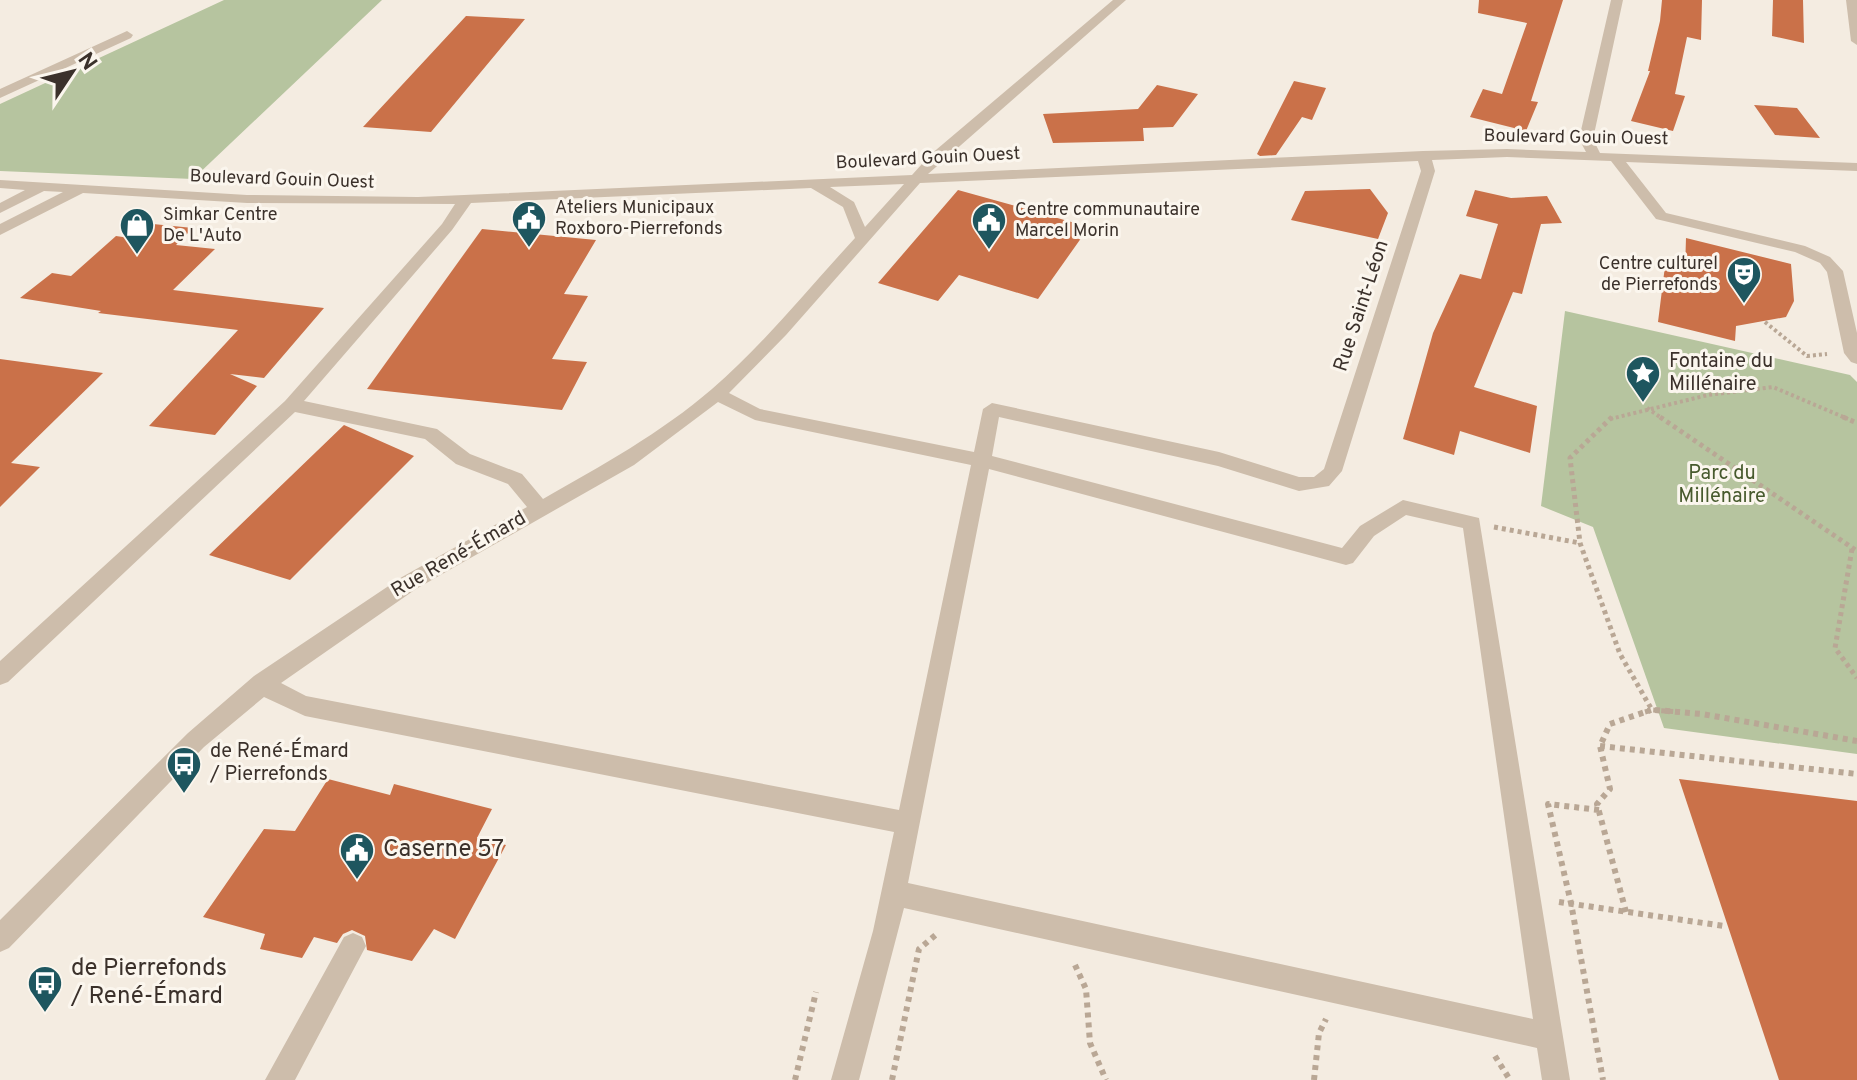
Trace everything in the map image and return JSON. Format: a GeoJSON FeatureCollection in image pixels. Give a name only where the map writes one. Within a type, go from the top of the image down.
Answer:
{"type":"FeatureCollection","features":[{"type":"Feature","properties":{"kind":"street","name":"Rue René-Émard"},"geometry":{"type":"LineString","coordinates":[[0,939],[196,740],[262,683],[360,613],[627,460],[717,394],[780,331],[919,177],[964,133],[1120,0]]}},
{"type":"Feature","properties":{"kind":"street"},"geometry":{"type":"LineString","coordinates":[[1594,154],[1586,139],[1617,0]]}},
{"type":"Feature","properties":{"kind":"street"},"geometry":{"type":"LineString","coordinates":[[1852,0],[1857,41]]}},
{"type":"Feature","properties":{"kind":"street"},"geometry":{"type":"LineString","coordinates":[[0,94],[127,35]]}},
{"type":"Feature","properties":{"kind":"street","name":"Boulevard Gouin Ouest"},"geometry":{"type":"LineString","coordinates":[[0,184],[292,201],[466,199],[1423,155],[1594,154],[1857,167]]}},
{"type":"Feature","properties":{"kind":"street","name":"Rue Saint-Léon"},"geometry":{"type":"LineString","coordinates":[[981,460],[992,409],[1219,459],[1299,484],[1320,483],[1333,471],[1428,171],[1423,155]]}},
{"type":"Feature","properties":{"kind":"street"},"geometry":{"type":"LineString","coordinates":[[1613,155],[1661,216],[1800,249],[1825,260],[1835,271],[1853,353],[1857,358]]}},
{"type":"Feature","properties":{"kind":"street"},"geometry":{"type":"LineString","coordinates":[[812,182],[849,205],[863,240]]}},
{"type":"Feature","properties":{"kind":"street"},"geometry":{"type":"LineString","coordinates":[[0,209],[41,187]]}},
{"type":"Feature","properties":{"kind":"street"},"geometry":{"type":"LineString","coordinates":[[0,230],[79,190]]}},
{"type":"Feature","properties":{"kind":"street"},"geometry":{"type":"LineString","coordinates":[[0,675],[291,405],[447,227],[466,199]]}},
{"type":"Feature","properties":{"kind":"street"},"geometry":{"type":"LineString","coordinates":[[717,394],[755,414],[981,460],[1346,557],[1367,531],[1403,507],[1472,523],[1556,1080]]}},
{"type":"Feature","properties":{"kind":"street"},"geometry":{"type":"LineString","coordinates":[[291,405],[431,434],[463,459],[515,479],[540,509]]}},
{"type":"Feature","properties":{"kind":"street"},"geometry":{"type":"LineString","coordinates":[[845,1080],[894,893],[981,460]]}},
{"type":"Feature","properties":{"kind":"street"},"geometry":{"type":"LineString","coordinates":[[262,683],[305,706],[908,823]]}},
{"type":"Feature","properties":{"kind":"street"},"geometry":{"type":"LineString","coordinates":[[894,893],[1550,1037]]}},
{"type":"Feature","properties":{"kind":"street"},"geometry":{"type":"LineString","coordinates":[[279,1080],[353,946]]}},
{"type":"Feature","properties":{"kind":"path"},"geometry":{"type":"LineString","coordinates":[[1765,322],[1807,356]]}},
{"type":"Feature","properties":{"kind":"path"},"geometry":{"type":"LineString","coordinates":[[1652,710],[1620,654],[1580,543],[1570,458],[1613,416],[1708,395],[1773,387],[1857,423]]}},
{"type":"Feature","properties":{"kind":"path"},"geometry":{"type":"LineString","coordinates":[[1647,407],[1854,550],[1835,648],[1857,678]]}},
{"type":"Feature","properties":{"kind":"path"},"geometry":{"type":"LineString","coordinates":[[1526,533],[1580,543]]}},
{"type":"Feature","properties":{"kind":"path"},"geometry":{"type":"LineString","coordinates":[[1626,912],[1597,804],[1610,789],[1600,746],[1610,724],[1652,710],[1702,714],[1857,741]]}},
{"type":"Feature","properties":{"kind":"path"},"geometry":{"type":"LineString","coordinates":[[1600,746],[1857,774]]}},
{"type":"Feature","properties":{"kind":"path"},"geometry":{"type":"LineString","coordinates":[[1599,810],[1548,804],[1571,903],[1603,1080]]}},
{"type":"Feature","properties":{"kind":"path"},"geometry":{"type":"LineString","coordinates":[[1571,903],[1724,926]]}},
{"type":"Feature","properties":{"kind":"path"},"geometry":{"type":"LineString","coordinates":[[892,1080],[919,949],[936,933],[952,935]]}},
{"type":"Feature","properties":{"kind":"path"},"geometry":{"type":"LineString","coordinates":[[1069,959],[1082,971],[1088,988],[1085,1006],[1090,1042],[1106,1080]]}},
{"type":"Feature","properties":{"kind":"path"},"geometry":{"type":"LineString","coordinates":[[795,1080],[816,992]]}},
{"type":"Feature","properties":{"kind":"green space"},"geometry":{"type":"Polygon","coordinates":[[[224,0],[382,0],[193,179],[0,171],[0,104],[224,0]]]}},
{"type":"Feature","properties":{"kind":"green space","name":"Parc du Millénaire"},"geometry":{"type":"Polygon","coordinates":[[[1565,311],[1850,375],[1857,382],[1857,754],[1664,728],[1593,527],[1541,506],[1565,311]]]}},
{"type":"Feature","properties":{"kind":"building"},"geometry":{"type":"Polygon","coordinates":[[[1479,0],[1563,0],[1531,101],[1538,102],[1526,131],[1470,117],[1483,89],[1502,94],[1527,23],[1478,13],[1479,0]]]}},
{"type":"Feature","properties":{"kind":"building"},"geometry":{"type":"Polygon","coordinates":[[[1662,0],[1702,0],[1701,40],[1687,37],[1675,94],[1685,96],[1673,131],[1631,121],[1650,71],[1662,0]]]}},
{"type":"Feature","properties":{"kind":"building"},"geometry":{"type":"Polygon","coordinates":[[[1773,0],[1803,0],[1804,43],[1772,36],[1773,0]]]}},
{"type":"Feature","properties":{"kind":"building"},"geometry":{"type":"Polygon","coordinates":[[[466,16],[525,19],[431,132],[363,127],[466,16]]]}},
{"type":"Feature","properties":{"kind":"building"},"geometry":{"type":"Polygon","coordinates":[[[1294,81],[1326,88],[1312,120],[1302,117],[1276,155],[1260,156],[1257,154],[1294,81]]]}},
{"type":"Feature","properties":{"kind":"building"},"geometry":{"type":"Polygon","coordinates":[[[1157,85],[1198,94],[1173,127],[1143,128],[1144,141],[1053,143],[1043,114],[1138,109],[1157,85]]]}},
{"type":"Feature","properties":{"kind":"building"},"geometry":{"type":"Polygon","coordinates":[[[1754,105],[1797,108],[1820,138],[1775,135],[1754,105]]]}},
{"type":"Feature","properties":{"kind":"building"},"geometry":{"type":"Polygon","coordinates":[[[1370,189],[1388,213],[1378,239],[1291,220],[1305,191],[1370,189]]]}},
{"type":"Feature","properties":{"kind":"building","name":"Centre communautaire Marcel Morin"},"geometry":{"type":"Polygon","coordinates":[[[958,190],[1089,227],[1038,299],[959,275],[938,301],[878,283],[958,190]]]}},
{"type":"Feature","properties":{"kind":"building"},"geometry":{"type":"Polygon","coordinates":[[[1475,190],[1511,198],[1547,196],[1562,223],[1541,224],[1522,294],[1513,292],[1474,387],[1537,406],[1530,453],[1460,431],[1454,455],[1403,439],[1433,333],[1460,274],[1481,279],[1498,224],[1466,216],[1475,190]]]}},
{"type":"Feature","properties":{"kind":"building"},"geometry":{"type":"Polygon","coordinates":[[[153,224],[193,228],[176,245],[215,249],[173,290],[324,308],[264,378],[230,374],[257,386],[215,435],[149,426],[238,330],[98,313],[101,311],[20,298],[52,273],[71,276],[116,236],[136,239],[153,224]]]}},
{"type":"Feature","properties":{"kind":"building"},"geometry":{"type":"Polygon","coordinates":[[[482,229],[596,240],[564,294],[588,296],[552,359],[587,362],[562,410],[367,389],[482,229]]]}},
{"type":"Feature","properties":{"kind":"building"},"geometry":{"type":"Polygon","coordinates":[[[1686,238],[1791,264],[1794,301],[1786,317],[1736,326],[1735,341],[1658,322],[1665,266],[1685,270],[1686,238]]]}},
{"type":"Feature","properties":{"kind":"building"},"geometry":{"type":"Polygon","coordinates":[[[0,359],[103,373],[11,463],[40,467],[0,507],[0,359]]]}},
{"type":"Feature","properties":{"kind":"building"},"geometry":{"type":"Polygon","coordinates":[[[344,425],[414,456],[290,580],[209,555],[344,425]]]}},
{"type":"Feature","properties":{"kind":"building","name":"Caserne 57"},"geometry":{"type":"Polygon","coordinates":[[[328,779],[390,795],[394,784],[492,809],[477,838],[506,845],[455,939],[434,929],[412,961],[367,950],[365,936],[352,930],[343,934],[337,943],[314,937],[302,958],[260,949],[265,934],[203,917],[264,829],[295,831],[328,779]]]}},
{"type":"Feature","properties":{"kind":"building"},"geometry":{"type":"Polygon","coordinates":[[[1679,779],[1857,801],[1857,1080],[1779,1080],[1679,779]]]}},
{"type":"Feature","properties":{"kind":"place","name":"Ateliers Municipaux Roxboro-Pierrefonds"},"geometry":{"type":"Point","coordinates":[529,249]}},
{"type":"Feature","properties":{"kind":"place","name":"Centre communautaire Marcel Morin"},"geometry":{"type":"Point","coordinates":[989,251]}},
{"type":"Feature","properties":{"kind":"place","name":"Simkar Centre De L'Auto"},"geometry":{"type":"Point","coordinates":[137,256]}},
{"type":"Feature","properties":{"kind":"place","name":"Centre culturel de Pierrefonds"},"geometry":{"type":"Point","coordinates":[1744,305]}},
{"type":"Feature","properties":{"kind":"place","name":"Fontaine du Millénaire"},"geometry":{"type":"Point","coordinates":[1643,404]}},
{"type":"Feature","properties":{"kind":"place","name":"de René-Émard / Pierrefonds"},"geometry":{"type":"Point","coordinates":[184,795]}},
{"type":"Feature","properties":{"kind":"place","name":"Caserne 57"},"geometry":{"type":"Point","coordinates":[357,881]}},
{"type":"Feature","properties":{"kind":"place","name":"de Pierrefonds / René-Émard"},"geometry":{"type":"Point","coordinates":[45,1014]}}]}
